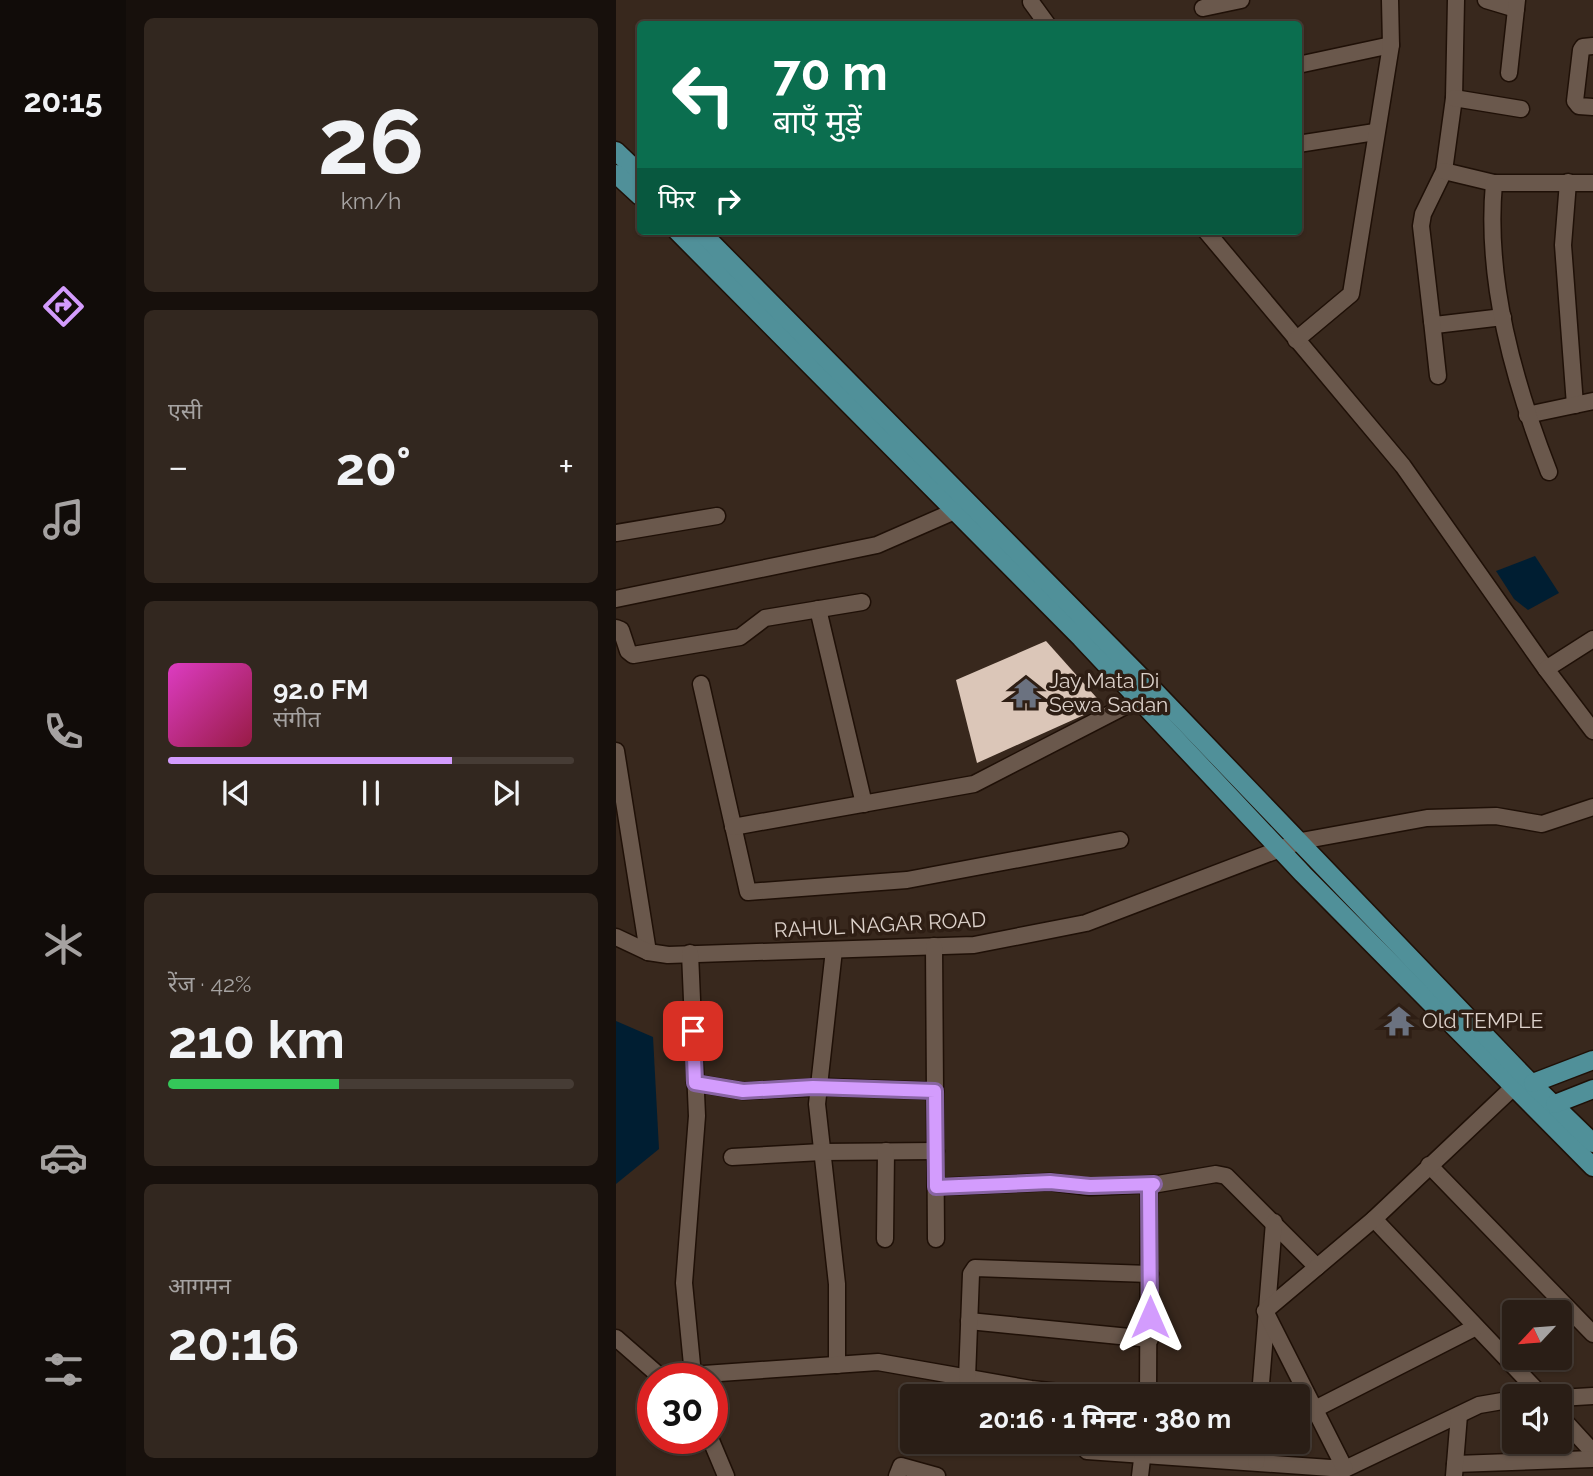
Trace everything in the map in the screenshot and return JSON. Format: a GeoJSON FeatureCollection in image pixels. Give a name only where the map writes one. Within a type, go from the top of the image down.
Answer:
{"type":"FeatureCollection","features":[{"type":"Feature","properties":{"kind":"main road"},"geometry":{"type":"LineString","coordinates":[[616,151],[637,171]]}},
{"type":"Feature","properties":{"kind":"main road"},"geometry":{"type":"LineString","coordinates":[[616,174],[637,193]]}},
{"type":"Feature","properties":{"kind":"main road"},"geometry":{"type":"LineString","coordinates":[[681,235],[1301,841],[1524,1082],[1593,1167]]}},
{"type":"Feature","properties":{"kind":"main road"},"geometry":{"type":"LineString","coordinates":[[705,235],[1282,850],[1524,1082],[1555,1104],[1593,1143]]}},
{"type":"Feature","properties":{"kind":"main road"},"geometry":{"type":"LineString","coordinates":[[1524,1082],[1593,1060]]}},
{"type":"Feature","properties":{"kind":"main road"},"geometry":{"type":"LineString","coordinates":[[1555,1104],[1593,1088]]}},
{"type":"Feature","properties":{"kind":"street"},"geometry":{"type":"LineString","coordinates":[[1203,11],[1241,0]]}},
{"type":"Feature","properties":{"kind":"street"},"geometry":{"type":"LineString","coordinates":[[1296,340],[1351,294],[1391,45],[1390,0]]}},
{"type":"Feature","properties":{"kind":"street"},"geometry":{"type":"LineString","coordinates":[[1438,376],[1422,226],[1423,214],[1444,172],[1454,98],[1456,0]]}},
{"type":"Feature","properties":{"kind":"street"},"geometry":{"type":"LineString","coordinates":[[1486,0],[1517,4],[1509,73]]}},
{"type":"Feature","properties":{"kind":"street"},"geometry":{"type":"LineString","coordinates":[[1031,2],[1045,21]]}},
{"type":"Feature","properties":{"kind":"street"},"geometry":{"type":"LineString","coordinates":[[1302,64],[1391,45]]}},
{"type":"Feature","properties":{"kind":"street"},"geometry":{"type":"LineString","coordinates":[[1593,46],[1583,47],[1581,50],[1575,101],[1578,106],[1593,107]]}},
{"type":"Feature","properties":{"kind":"street"},"geometry":{"type":"LineString","coordinates":[[1454,98],[1521,109]]}},
{"type":"Feature","properties":{"kind":"street"},"geometry":{"type":"LineString","coordinates":[[1302,143],[1375,132]]}},
{"type":"Feature","properties":{"kind":"street"},"geometry":{"type":"LineString","coordinates":[[1444,172],[1494,183],[1593,183]]}},
{"type":"Feature","properties":{"kind":"street"},"geometry":{"type":"LineString","coordinates":[[1568,182],[1563,245],[1575,405]]}},
{"type":"Feature","properties":{"kind":"street"},"geometry":{"type":"LineString","coordinates":[[1494,183],[1490,222],[1503,317],[1527,415],[1549,472]]}},
{"type":"Feature","properties":{"kind":"street"},"geometry":{"type":"LineString","coordinates":[[1209,235],[1403,466],[1545,669],[1593,732]]}},
{"type":"Feature","properties":{"kind":"street"},"geometry":{"type":"LineString","coordinates":[[1432,321],[1435,325],[1503,317]]}},
{"type":"Feature","properties":{"kind":"street"},"geometry":{"type":"LineString","coordinates":[[1527,415],[1593,401]]}},
{"type":"Feature","properties":{"kind":"street"},"geometry":{"type":"LineString","coordinates":[[616,599],[877,545],[961,508]]}},
{"type":"Feature","properties":{"kind":"street"},"geometry":{"type":"LineString","coordinates":[[616,533],[717,516]]}},
{"type":"Feature","properties":{"kind":"street"},"geometry":{"type":"LineString","coordinates":[[616,628],[621,630],[629,654],[633,654],[740,637],[749,633],[760,620],[862,602]]}},
{"type":"Feature","properties":{"kind":"street"},"geometry":{"type":"LineString","coordinates":[[818,609],[864,804]]}},
{"type":"Feature","properties":{"kind":"street"},"geometry":{"type":"LineString","coordinates":[[1545,669],[1593,639]]}},
{"type":"Feature","properties":{"kind":"street"},"geometry":{"type":"LineString","coordinates":[[701,684],[748,892],[907,880],[1120,840]]}},
{"type":"Feature","properties":{"kind":"street"},"geometry":{"type":"LineString","coordinates":[[733,827],[985,780],[1139,699]]}},
{"type":"Feature","properties":{"kind":"street"},"geometry":{"type":"LineString","coordinates":[[616,751],[648,952]]}},
{"type":"Feature","properties":{"kind":"street","name":"RAHUL NAGAR ROAD"},"geometry":{"type":"LineString","coordinates":[[616,937],[648,952],[690,953],[974,945],[1086,923],[1301,841],[1427,818],[1496,816],[1542,824],[1593,807]]}},
{"type":"Feature","properties":{"kind":"street"},"geometry":{"type":"LineString","coordinates":[[934,946],[936,1239]]}},
{"type":"Feature","properties":{"kind":"street"},"geometry":{"type":"LineString","coordinates":[[834,950],[818,1087],[822,1152],[837,1284],[837,1365]]}},
{"type":"Feature","properties":{"kind":"street"},"geometry":{"type":"LineString","coordinates":[[690,953],[697,1116],[684,1283],[692,1363]]}},
{"type":"Feature","properties":{"kind":"street"},"geometry":{"type":"LineString","coordinates":[[1265,1311],[1374,1219],[1429,1165],[1524,1082]]}},
{"type":"Feature","properties":{"kind":"street"},"geometry":{"type":"LineString","coordinates":[[695,1083],[743,1091],[818,1087],[935,1091]]}},
{"type":"Feature","properties":{"kind":"street"},"geometry":{"type":"LineString","coordinates":[[885,1239],[886,1151]]}},
{"type":"Feature","properties":{"kind":"street"},"geometry":{"type":"LineString","coordinates":[[732,1157],[822,1152],[936,1151]]}},
{"type":"Feature","properties":{"kind":"street"},"geometry":{"type":"LineString","coordinates":[[1429,1165],[1593,1334]]}},
{"type":"Feature","properties":{"kind":"street"},"geometry":{"type":"LineString","coordinates":[[936,1187],[1050,1182],[1090,1186],[1154,1184],[1223,1174],[1317,1267]]}},
{"type":"Feature","properties":{"kind":"street"},"geometry":{"type":"LineString","coordinates":[[1148,1384],[1149,1189],[1154,1184]]}},
{"type":"Feature","properties":{"kind":"street"},"geometry":{"type":"LineString","coordinates":[[1374,1219],[1531,1384]]}},
{"type":"Feature","properties":{"kind":"street"},"geometry":{"type":"LineString","coordinates":[[1261,1384],[1274,1222]]}},
{"type":"Feature","properties":{"kind":"street"},"geometry":{"type":"LineString","coordinates":[[967,1378],[971,1274],[979,1266],[1150,1274]]}},
{"type":"Feature","properties":{"kind":"street"},"geometry":{"type":"LineString","coordinates":[[1265,1311],[1315,1409],[1341,1471]]}},
{"type":"Feature","properties":{"kind":"street"},"geometry":{"type":"LineString","coordinates":[[969,1321],[1150,1339]]}},
{"type":"Feature","properties":{"kind":"street"},"geometry":{"type":"LineString","coordinates":[[1315,1409],[1476,1326]]}},
{"type":"Feature","properties":{"kind":"street"},"geometry":{"type":"LineString","coordinates":[[616,1338],[645,1363]]}},
{"type":"Feature","properties":{"kind":"street"},"geometry":{"type":"LineString","coordinates":[[728,1373],[878,1362],[1010,1384]]}},
{"type":"Feature","properties":{"kind":"street"},"geometry":{"type":"LineString","coordinates":[[1572,1397],[1593,1396]]}},
{"type":"Feature","properties":{"kind":"street"},"geometry":{"type":"LineString","coordinates":[[1192,1454],[1341,1471],[1487,1402],[1502,1400]]}},
{"type":"Feature","properties":{"kind":"street"},"geometry":{"type":"LineString","coordinates":[[1459,1415],[1455,1470],[1593,1459]]}},
{"type":"Feature","properties":{"kind":"street"},"geometry":{"type":"LineString","coordinates":[[1572,1430],[1593,1452]]}},
{"type":"Feature","properties":{"kind":"street"},"geometry":{"type":"LineString","coordinates":[[717,1454],[726,1476]]}},
{"type":"Feature","properties":{"kind":"street"},"geometry":{"type":"LineString","coordinates":[[1140,1476],[1143,1454]]}},
{"type":"Feature","properties":{"kind":"street"},"geometry":{"type":"LineString","coordinates":[[1256,1454],[1256,1462]]}},
{"type":"Feature","properties":{"kind":"street"},"geometry":{"type":"LineString","coordinates":[[897,1476],[896,1471],[901,1466],[937,1476]]}},
{"type":"Feature","properties":{"kind":"water"},"geometry":{"type":"Polygon","coordinates":[[[1535,556],[1559,593],[1528,610],[1514,599],[1496,571],[1535,556]]]}},
{"type":"Feature","properties":{"kind":"water"},"geometry":{"type":"Polygon","coordinates":[[[616,1021],[653,1037],[659,1149],[616,1184],[616,1021]]]}},
{"type":"Feature","properties":{"kind":"building","name":"Jay Mata Di Sewa Sadan"},"geometry":{"type":"Polygon","coordinates":[[[1046,641],[1104,706],[977,763],[956,680],[1046,641]]]}},
{"type":"Feature","properties":{"kind":"place","name":"Jay Mata Di Sewa Sadan"},"geometry":{"type":"Point","coordinates":[1026,693]}},
{"type":"Feature","properties":{"kind":"place","name":"Old TEMPLE"},"geometry":{"type":"Point","coordinates":[1399,1021]}},
{"type":"Feature","properties":{"kind":"route"},"geometry":{"type":"LineString","coordinates":[[693,1031],[695,1083],[743,1091],[827,1087],[935,1091],[936,1187],[1050,1182],[1090,1186],[1154,1184],[1149,1189],[1150,1317]]}}]}
